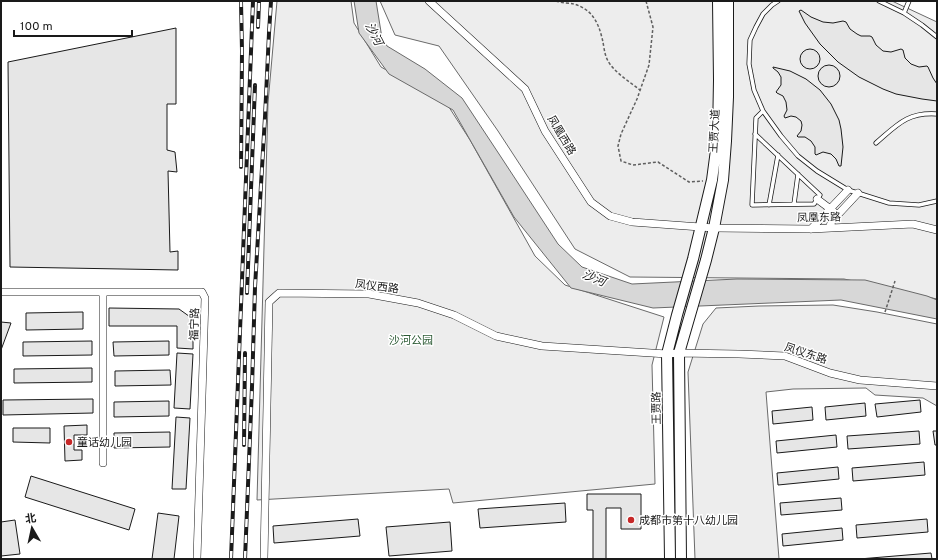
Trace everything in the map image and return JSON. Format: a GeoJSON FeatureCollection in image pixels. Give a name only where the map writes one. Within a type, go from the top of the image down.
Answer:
{"type":"FeatureCollection","features":[{"type":"Feature","properties":{"kind":"main road","name":"王贾大道"},"geometry":{"type":"LineString","coordinates":[[694,259],[712,180],[718,135],[718,1]]}},
{"type":"Feature","properties":{"kind":"main road","name":"王贾大道"},"geometry":{"type":"LineString","coordinates":[[679,353],[706,260],[723,180],[728,97],[728,1]]}},
{"type":"Feature","properties":{"kind":"main road","name":"王贾路"},"geometry":{"type":"LineString","coordinates":[[670,559],[667,354],[694,259]]}},
{"type":"Feature","properties":{"kind":"main road"},"geometry":{"type":"LineString","coordinates":[[679,353],[681,559]]}},
{"type":"Feature","properties":{"kind":"street","name":"凤凰西路"},"geometry":{"type":"LineString","coordinates":[[429,1],[525,89],[545,130],[591,202],[610,216],[632,222],[701,226]]}},
{"type":"Feature","properties":{"kind":"street"},"geometry":{"type":"LineString","coordinates":[[811,229],[848,190]]}},
{"type":"Feature","properties":{"kind":"street"},"geometry":{"type":"LineString","coordinates":[[829,228],[832,221],[858,193]]}},
{"type":"Feature","properties":{"kind":"street"},"geometry":{"type":"LineString","coordinates":[[817,199],[838,214]]}},
{"type":"Feature","properties":{"kind":"street","name":"凤凰东路"},"geometry":{"type":"LineString","coordinates":[[701,226],[714,228],[811,229],[913,224],[937,230]]}},
{"type":"Feature","properties":{"kind":"street","name":"福宁路"},"geometry":{"type":"LineString","coordinates":[[1,292],[202,292],[205,298],[197,559]]}},
{"type":"Feature","properties":{"kind":"street"},"geometry":{"type":"LineString","coordinates":[[103,292],[103,463]]}},
{"type":"Feature","properties":{"kind":"street","name":"凤仪西路"},"geometry":{"type":"LineString","coordinates":[[264,559],[269,302],[279,293],[369,294],[418,303],[454,315],[496,336],[542,346],[667,354]]}},
{"type":"Feature","properties":{"kind":"street","name":"凤仪东路"},"geometry":{"type":"LineString","coordinates":[[667,354],[679,353],[785,356],[830,373],[860,380],[937,386]]}},
{"type":"Feature","properties":{"kind":"lane"},"geometry":{"type":"LineString","coordinates":[[778,1],[762,14],[750,40],[749,64],[754,90],[763,111],[781,136],[798,156],[817,172],[848,190],[889,203],[918,205],[937,202]]}},
{"type":"Feature","properties":{"kind":"lane"},"geometry":{"type":"LineString","coordinates":[[879,1],[904,13],[937,37]]}},
{"type":"Feature","properties":{"kind":"lane"},"geometry":{"type":"LineString","coordinates":[[904,13],[910,1]]}},
{"type":"Feature","properties":{"kind":"lane"},"geometry":{"type":"LineString","coordinates":[[755,134],[820,195],[814,204],[752,205],[755,134],[756,118],[763,111]]}},
{"type":"Feature","properties":{"kind":"lane"},"geometry":{"type":"LineString","coordinates":[[876,143],[901,121],[915,115],[937,114]]}},
{"type":"Feature","properties":{"kind":"lane"},"geometry":{"type":"LineString","coordinates":[[769,205],[778,155]]}},
{"type":"Feature","properties":{"kind":"lane"},"geometry":{"type":"LineString","coordinates":[[794,204],[798,174]]}},
{"type":"Feature","properties":{"kind":"path"},"geometry":{"type":"LineString","coordinates":[[556,1],[574,4],[586,9],[597,22],[608,62],[618,73],[640,90]]}},
{"type":"Feature","properties":{"kind":"path"},"geometry":{"type":"LineString","coordinates":[[646,1],[653,27],[649,65],[621,134],[618,146],[621,161],[633,165],[658,162],[689,182],[712,180]]}},
{"type":"Feature","properties":{"kind":"path"},"geometry":{"type":"LineString","coordinates":[[885,312],[895,281]]}},
{"type":"Feature","properties":{"kind":"shaded area","name":"沙河公园"},"geometry":{"type":"Polygon","coordinates":[[[277,1],[351,1],[354,23],[381,67],[447,104],[470,140],[535,256],[565,285],[664,317],[652,365],[655,484],[453,503],[449,489],[257,500],[268,103],[277,1]]]}},
{"type":"Feature","properties":{"kind":"shaded area"},"geometry":{"type":"Polygon","coordinates":[[[380,1],[892,1],[937,22],[937,299],[844,279],[630,277],[575,249],[498,131],[439,46],[395,35],[380,1]]]}},
{"type":"Feature","properties":{"kind":"shaded area"},"geometry":{"type":"Polygon","coordinates":[[[833,305],[937,324],[937,406],[923,398],[875,395],[866,388],[793,389],[766,392],[779,559],[695,559],[688,372],[703,324],[716,308],[833,305]]]}},
{"type":"Feature","properties":{"kind":"water","name":"沙河"},"geometry":{"type":"Polygon","coordinates":[[[354,1],[376,1],[382,38],[387,46],[425,69],[462,98],[558,244],[582,267],[632,284],[737,279],[865,280],[937,300],[937,319],[841,300],[653,308],[571,288],[514,217],[453,110],[389,74],[359,33],[354,1]]]}},
{"type":"Feature","properties":{"kind":"building"},"geometry":{"type":"Polygon","coordinates":[[[801,10],[811,17],[823,22],[846,22],[850,29],[857,34],[872,37],[876,45],[883,51],[891,52],[901,49],[903,50],[905,58],[911,64],[919,67],[927,66],[937,84],[937,101],[896,94],[859,77],[838,62],[820,44],[805,23],[799,11],[801,10]]]}},
{"type":"Feature","properties":{"kind":"building"},"geometry":{"type":"Polygon","coordinates":[[[176,28],[176,104],[167,104],[167,150],[175,152],[177,172],[168,171],[170,252],[178,251],[178,270],[10,267],[8,62],[176,28]]]}},
{"type":"Feature","properties":{"kind":"building"},"geometry":{"type":"Polygon","coordinates":[[[810,49],[817,52],[820,59],[817,66],[810,69],[803,66],[800,59],[803,52],[810,49]]]}},
{"type":"Feature","properties":{"kind":"building"},"geometry":{"type":"Polygon","coordinates":[[[829,65],[833,66],[839,72],[839,80],[833,86],[829,87],[825,86],[819,80],[818,76],[819,72],[825,66],[829,65]]]}},
{"type":"Feature","properties":{"kind":"building"},"geometry":{"type":"Polygon","coordinates":[[[773,67],[790,71],[806,79],[820,90],[831,104],[839,120],[841,129],[843,147],[841,166],[839,166],[836,159],[831,154],[823,152],[816,155],[815,147],[811,141],[805,137],[797,136],[801,131],[801,121],[796,117],[791,116],[785,118],[784,116],[787,110],[786,102],[783,96],[776,92],[781,85],[781,77],[773,67]]]}},
{"type":"Feature","properties":{"kind":"building"},"geometry":{"type":"Polygon","coordinates":[[[109,308],[179,309],[193,319],[193,349],[177,348],[177,326],[109,326],[109,308]]]}},
{"type":"Feature","properties":{"kind":"building"},"geometry":{"type":"Polygon","coordinates":[[[83,312],[83,329],[26,330],[26,313],[83,312]]]}},
{"type":"Feature","properties":{"kind":"building"},"geometry":{"type":"Polygon","coordinates":[[[1,322],[11,323],[1,350],[1,322]]]}},
{"type":"Feature","properties":{"kind":"building"},"geometry":{"type":"Polygon","coordinates":[[[92,341],[92,355],[23,356],[23,342],[92,341]]]}},
{"type":"Feature","properties":{"kind":"building"},"geometry":{"type":"Polygon","coordinates":[[[169,341],[169,355],[114,356],[113,342],[169,341]]]}},
{"type":"Feature","properties":{"kind":"building"},"geometry":{"type":"Polygon","coordinates":[[[177,353],[193,354],[190,409],[174,408],[177,353]]]}},
{"type":"Feature","properties":{"kind":"building"},"geometry":{"type":"Polygon","coordinates":[[[92,368],[92,382],[14,383],[14,369],[92,368]]]}},
{"type":"Feature","properties":{"kind":"building"},"geometry":{"type":"Polygon","coordinates":[[[170,370],[171,385],[115,386],[115,371],[170,370]]]}},
{"type":"Feature","properties":{"kind":"building"},"geometry":{"type":"Polygon","coordinates":[[[93,399],[93,413],[3,415],[3,400],[93,399]]]}},
{"type":"Feature","properties":{"kind":"building"},"geometry":{"type":"Polygon","coordinates":[[[920,400],[921,412],[877,417],[875,404],[920,400]]]}},
{"type":"Feature","properties":{"kind":"building"},"geometry":{"type":"Polygon","coordinates":[[[169,401],[169,416],[114,417],[114,402],[169,401]]]}},
{"type":"Feature","properties":{"kind":"building"},"geometry":{"type":"Polygon","coordinates":[[[865,403],[866,416],[826,420],[825,407],[865,403]]]}},
{"type":"Feature","properties":{"kind":"building"},"geometry":{"type":"Polygon","coordinates":[[[812,407],[813,420],[773,424],[772,411],[812,407]]]}},
{"type":"Feature","properties":{"kind":"building"},"geometry":{"type":"Polygon","coordinates":[[[176,417],[190,418],[186,489],[172,489],[176,417]]]}},
{"type":"Feature","properties":{"kind":"building","name":"童话幼儿园"},"geometry":{"type":"Polygon","coordinates":[[[87,425],[87,435],[74,435],[74,450],[82,450],[82,460],[65,461],[64,426],[87,425]]]}},
{"type":"Feature","properties":{"kind":"building"},"geometry":{"type":"Polygon","coordinates":[[[13,428],[50,428],[50,443],[13,442],[13,428]]]}},
{"type":"Feature","properties":{"kind":"building"},"geometry":{"type":"Polygon","coordinates":[[[919,431],[920,444],[848,449],[847,436],[919,431]]]}},
{"type":"Feature","properties":{"kind":"building"},"geometry":{"type":"Polygon","coordinates":[[[933,431],[937,431],[937,445],[935,445],[933,431]]]}},
{"type":"Feature","properties":{"kind":"building"},"geometry":{"type":"Polygon","coordinates":[[[170,432],[170,447],[114,448],[114,433],[170,432]]]}},
{"type":"Feature","properties":{"kind":"building"},"geometry":{"type":"Polygon","coordinates":[[[836,435],[837,447],[777,453],[776,441],[836,435]]]}},
{"type":"Feature","properties":{"kind":"building"},"geometry":{"type":"Polygon","coordinates":[[[924,462],[925,475],[853,481],[852,468],[924,462]]]}},
{"type":"Feature","properties":{"kind":"building"},"geometry":{"type":"Polygon","coordinates":[[[838,467],[839,479],[778,485],[777,473],[838,467]]]}},
{"type":"Feature","properties":{"kind":"building"},"geometry":{"type":"Polygon","coordinates":[[[31,476],[135,509],[129,530],[25,497],[31,476]]]}},
{"type":"Feature","properties":{"kind":"building","name":"成都市第十八幼儿园"},"geometry":{"type":"Polygon","coordinates":[[[587,494],[641,494],[641,529],[621,529],[621,508],[606,508],[606,559],[593,559],[593,510],[587,510],[587,494]]]}},
{"type":"Feature","properties":{"kind":"building"},"geometry":{"type":"Polygon","coordinates":[[[841,498],[842,510],[781,515],[780,503],[841,498]]]}},
{"type":"Feature","properties":{"kind":"building"},"geometry":{"type":"Polygon","coordinates":[[[565,503],[566,522],[480,528],[478,509],[565,503]]]}},
{"type":"Feature","properties":{"kind":"building"},"geometry":{"type":"Polygon","coordinates":[[[158,513],[179,516],[174,559],[152,559],[158,513]]]}},
{"type":"Feature","properties":{"kind":"building"},"geometry":{"type":"Polygon","coordinates":[[[358,519],[360,536],[274,543],[273,526],[358,519]]]}},
{"type":"Feature","properties":{"kind":"building"},"geometry":{"type":"Polygon","coordinates":[[[927,519],[928,532],[857,538],[856,525],[927,519]]]}},
{"type":"Feature","properties":{"kind":"building"},"geometry":{"type":"Polygon","coordinates":[[[15,520],[20,554],[1,556],[1,522],[15,520]]]}},
{"type":"Feature","properties":{"kind":"building"},"geometry":{"type":"Polygon","coordinates":[[[450,522],[452,551],[389,556],[386,527],[450,522]]]}},
{"type":"Feature","properties":{"kind":"building"},"geometry":{"type":"Polygon","coordinates":[[[842,528],[843,540],[783,546],[782,534],[842,528]]]}},
{"type":"Feature","properties":{"kind":"building"},"geometry":{"type":"Polygon","coordinates":[[[931,553],[932,559],[859,559],[931,553]]]}},
{"type":"Feature","properties":{"kind":"railway"},"geometry":{"type":"LineString","coordinates":[[241,1],[241,167]]}},
{"type":"Feature","properties":{"kind":"railway"},"geometry":{"type":"LineString","coordinates":[[231,559],[253,1]]}},
{"type":"Feature","properties":{"kind":"railway"},"geometry":{"type":"LineString","coordinates":[[258,27],[259,1]]}},
{"type":"Feature","properties":{"kind":"railway"},"geometry":{"type":"LineString","coordinates":[[245,559],[255,287],[271,1]]}},
{"type":"Feature","properties":{"kind":"railway"},"geometry":{"type":"LineString","coordinates":[[247,293],[255,85]]}},
{"type":"Feature","properties":{"kind":"railway"},"geometry":{"type":"LineString","coordinates":[[244,445],[245,353]]}},
{"type":"Feature","properties":{"kind":"place","name":"童话幼儿园"},"geometry":{"type":"Point","coordinates":[69,442]}},
{"type":"Feature","properties":{"kind":"place","name":"成都市第十八幼儿园"},"geometry":{"type":"Point","coordinates":[631,520]}}]}
